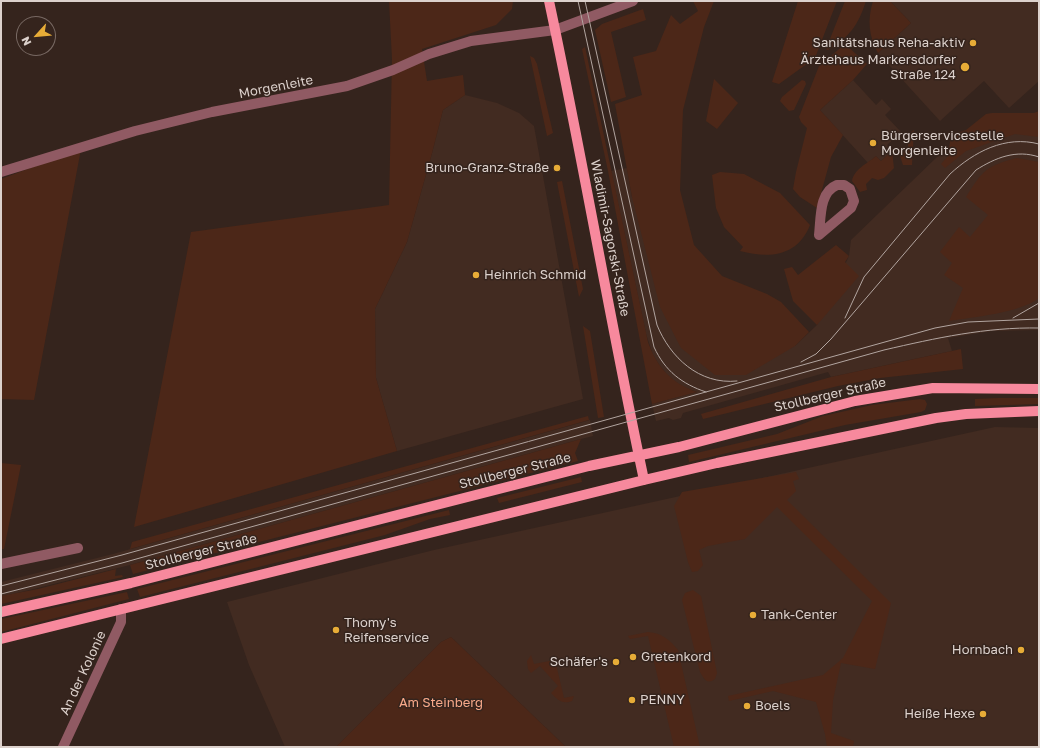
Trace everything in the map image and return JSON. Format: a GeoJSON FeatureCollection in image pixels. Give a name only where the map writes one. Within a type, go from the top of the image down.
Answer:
{"type":"FeatureCollection","features":[{"type":"Feature","properties":{"kind":"main road","name":"Wladimir-Sagorski-Straße"},"geometry":{"type":"LineString","coordinates":[[549,1],[582,160],[644,480]]}},
{"type":"Feature","properties":{"kind":"main road","name":"Stollberger Straße"},"geometry":{"type":"LineString","coordinates":[[1,612],[131,583],[589,466],[679,447],[818,409],[933,388],[1039,389]]}},
{"type":"Feature","properties":{"kind":"main road"},"geometry":{"type":"LineString","coordinates":[[1,639],[717,463],[936,418],[966,414],[1039,410]]}},
{"type":"Feature","properties":{"kind":"street"},"geometry":{"type":"LineString","coordinates":[[555,30],[633,1]]}},
{"type":"Feature","properties":{"kind":"street","name":"Morgenleite"},"geometry":{"type":"LineString","coordinates":[[1,172],[135,131],[212,112],[347,86],[393,70],[429,54],[471,41],[555,30]]}},
{"type":"Feature","properties":{"kind":"street"},"geometry":{"type":"LineString","coordinates":[[844,185],[850,189],[854,201],[851,208],[819,235],[824,197],[832,187],[844,185]]}},
{"type":"Feature","properties":{"kind":"street"},"geometry":{"type":"LineString","coordinates":[[1,564],[78,548]]}},
{"type":"Feature","properties":{"kind":"street","name":"An der Kolonie"},"geometry":{"type":"LineString","coordinates":[[63,747],[120,622],[121,609]]}},
{"type":"Feature","properties":{"kind":"shaded area","name":"Ärztehaus Markersdorfer Straße 124"},"geometry":{"type":"Polygon","coordinates":[[[890,1],[1039,1],[1039,81],[1009,108],[984,81],[940,121],[878,53],[911,23],[890,1]]]}},
{"type":"Feature","properties":{"kind":"shaded area"},"geometry":{"type":"Polygon","coordinates":[[[853,80],[876,105],[882,99],[891,109],[885,115],[901,132],[887,145],[892,151],[881,161],[876,156],[868,163],[820,110],[853,80]]]}},
{"type":"Feature","properties":{"kind":"shaded area","name":"Heinrich Schmid"},"geometry":{"type":"Polygon","coordinates":[[[465,95],[497,103],[519,113],[534,126],[583,399],[397,451],[376,378],[375,309],[407,242],[443,110],[465,95]]]}},
{"type":"Feature","properties":{"kind":"shaded area"},"geometry":{"type":"Polygon","coordinates":[[[1039,114],[1039,330],[992,331],[948,338],[952,351],[831,377],[828,372],[683,413],[681,418],[673,420],[669,418],[656,421],[652,404],[697,392],[683,387],[670,378],[653,355],[646,334],[611,171],[627,168],[632,197],[795,346],[817,325],[849,256],[851,240],[937,157],[1039,114]]]}},
{"type":"Feature","properties":{"kind":"shaded area"},"geometry":{"type":"Polygon","coordinates":[[[590,420],[593,436],[130,565],[1,597],[1,582],[113,554],[590,420]]]}},
{"type":"Feature","properties":{"kind":"shaded area"},"geometry":{"type":"Polygon","coordinates":[[[995,427],[1039,428],[1039,747],[566,747],[451,637],[441,642],[336,747],[285,747],[249,665],[227,602],[434,550],[995,427]]]}},
{"type":"Feature","properties":{"kind":"green space"},"geometry":{"type":"Polygon","coordinates":[[[389,1],[513,1],[512,9],[496,25],[422,49],[427,81],[463,75],[465,95],[443,110],[407,242],[375,309],[376,378],[397,451],[134,527],[191,232],[389,205],[392,59],[389,1]]]}},
{"type":"Feature","properties":{"kind":"green space"},"geometry":{"type":"Polygon","coordinates":[[[693,1],[714,1],[704,27],[683,110],[680,190],[694,245],[722,276],[767,294],[781,302],[809,332],[795,346],[746,375],[715,375],[681,348],[660,307],[632,197],[615,104],[642,95],[633,57],[656,51],[671,15],[680,24],[698,11],[693,1]]]}},
{"type":"Feature","properties":{"kind":"green space"},"geometry":{"type":"Polygon","coordinates":[[[798,1],[837,1],[815,58],[779,84],[772,82],[798,1]]]}},
{"type":"Feature","properties":{"kind":"green space"},"geometry":{"type":"Polygon","coordinates":[[[845,1],[866,1],[860,17],[852,30],[842,40],[828,50],[826,49],[845,1]]]}},
{"type":"Feature","properties":{"kind":"green space"},"geometry":{"type":"Polygon","coordinates":[[[873,1],[890,1],[911,23],[878,53],[870,28],[870,15],[873,1]]]}},
{"type":"Feature","properties":{"kind":"green space"},"geometry":{"type":"Polygon","coordinates":[[[643,9],[646,20],[611,32],[626,97],[611,102],[595,30],[602,24],[643,9]]]}},
{"type":"Feature","properties":{"kind":"green space"},"geometry":{"type":"Polygon","coordinates":[[[845,44],[867,64],[853,80],[820,110],[843,135],[831,157],[817,208],[800,197],[793,189],[807,128],[801,122],[799,117],[819,66],[845,44]]]}},
{"type":"Feature","properties":{"kind":"green space"},"geometry":{"type":"Polygon","coordinates":[[[585,47],[648,342],[656,359],[666,373],[680,384],[697,392],[652,404],[608,171],[582,49],[585,47]]]}},
{"type":"Feature","properties":{"kind":"green space"},"geometry":{"type":"Polygon","coordinates":[[[530,56],[534,58],[537,64],[553,133],[547,136],[530,56]]]}},
{"type":"Feature","properties":{"kind":"green space"},"geometry":{"type":"Polygon","coordinates":[[[714,79],[738,103],[717,129],[706,121],[714,79]]]}},
{"type":"Feature","properties":{"kind":"green space"},"geometry":{"type":"Polygon","coordinates":[[[802,80],[805,81],[806,84],[794,110],[789,111],[780,101],[782,97],[802,80]]]}},
{"type":"Feature","properties":{"kind":"green space"},"geometry":{"type":"Polygon","coordinates":[[[1039,111],[1039,137],[1015,134],[966,151],[945,168],[941,164],[948,156],[951,135],[966,130],[986,114],[1034,113],[1039,111]]]}},
{"type":"Feature","properties":{"kind":"green space"},"geometry":{"type":"Polygon","coordinates":[[[914,130],[912,165],[903,165],[900,156],[908,147],[908,134],[914,130]]]}},
{"type":"Feature","properties":{"kind":"green space"},"geometry":{"type":"Polygon","coordinates":[[[81,149],[34,400],[1,399],[1,179],[81,149]]]}},
{"type":"Feature","properties":{"kind":"green space"},"geometry":{"type":"Polygon","coordinates":[[[892,151],[894,168],[884,178],[878,180],[872,178],[866,184],[867,190],[860,192],[852,181],[855,173],[876,156],[881,161],[892,151]]]}},
{"type":"Feature","properties":{"kind":"green space"},"geometry":{"type":"Polygon","coordinates":[[[1017,158],[1039,162],[1039,298],[1031,303],[1009,311],[949,321],[963,288],[944,275],[952,263],[940,252],[959,227],[970,237],[988,215],[966,197],[981,175],[986,170],[998,164],[1017,158]]]}},
{"type":"Feature","properties":{"kind":"green space"},"geometry":{"type":"Polygon","coordinates":[[[720,172],[744,174],[780,193],[810,225],[805,235],[798,243],[782,253],[762,255],[740,251],[743,247],[724,227],[716,208],[712,175],[720,172]]]}},
{"type":"Feature","properties":{"kind":"green space"},"geometry":{"type":"Polygon","coordinates":[[[562,181],[583,289],[579,297],[557,182],[562,181]]]}},
{"type":"Feature","properties":{"kind":"green space"},"geometry":{"type":"Polygon","coordinates":[[[836,245],[849,256],[845,262],[859,276],[817,325],[793,301],[784,269],[792,267],[798,275],[836,245]]]}},
{"type":"Feature","properties":{"kind":"green space"},"geometry":{"type":"Polygon","coordinates":[[[583,326],[590,331],[604,417],[598,418],[583,326]]]}},
{"type":"Feature","properties":{"kind":"green space"},"geometry":{"type":"Polygon","coordinates":[[[961,349],[963,369],[880,378],[838,386],[703,419],[701,414],[831,377],[961,349]]]}},
{"type":"Feature","properties":{"kind":"green space"},"geometry":{"type":"Polygon","coordinates":[[[1039,398],[1039,404],[975,406],[975,399],[1039,398]]]}},
{"type":"Feature","properties":{"kind":"green space"},"geometry":{"type":"Polygon","coordinates":[[[920,399],[925,400],[927,404],[925,410],[921,412],[845,425],[689,462],[688,455],[777,434],[823,416],[872,405],[920,399]]]}},
{"type":"Feature","properties":{"kind":"green space"},"geometry":{"type":"Polygon","coordinates":[[[588,416],[589,420],[130,549],[132,542],[588,416]]]}},
{"type":"Feature","properties":{"kind":"green space"},"geometry":{"type":"Polygon","coordinates":[[[581,439],[575,453],[578,461],[133,574],[130,565],[581,439]]]}},
{"type":"Feature","properties":{"kind":"green space"},"geometry":{"type":"Polygon","coordinates":[[[1,463],[21,465],[4,549],[1,549],[1,463]]]}},
{"type":"Feature","properties":{"kind":"green space"},"geometry":{"type":"Polygon","coordinates":[[[796,472],[799,479],[793,481],[796,491],[787,500],[891,603],[875,669],[841,663],[833,700],[831,733],[854,741],[853,747],[827,747],[816,702],[773,691],[729,701],[728,696],[823,675],[843,658],[872,601],[777,507],[745,539],[708,546],[699,550],[703,565],[698,571],[692,572],[688,562],[674,506],[682,492],[796,472]]]}},
{"type":"Feature","properties":{"kind":"green space"},"geometry":{"type":"Polygon","coordinates":[[[581,477],[582,482],[499,503],[497,498],[581,477]]]}},
{"type":"Feature","properties":{"kind":"green space"},"geometry":{"type":"Polygon","coordinates":[[[449,510],[450,515],[430,519],[385,535],[140,597],[137,589],[449,510]]]}},
{"type":"Feature","properties":{"kind":"green space"},"geometry":{"type":"Polygon","coordinates":[[[116,569],[115,576],[122,575],[123,577],[1,604],[1,596],[38,589],[116,569]]]}},
{"type":"Feature","properties":{"kind":"green space"},"geometry":{"type":"Polygon","coordinates":[[[693,590],[701,596],[717,673],[715,679],[712,681],[704,679],[700,672],[682,600],[685,593],[693,590]]]}},
{"type":"Feature","properties":{"kind":"green space"},"geometry":{"type":"Polygon","coordinates":[[[127,592],[129,599],[1,632],[1,619],[127,592]]]}},
{"type":"Feature","properties":{"kind":"green space"},"geometry":{"type":"Polygon","coordinates":[[[648,632],[665,638],[678,650],[700,747],[674,747],[648,636],[630,639],[628,636],[648,632]]]}},
{"type":"Feature","properties":{"kind":"green space","name":"Am Steinberg"},"geometry":{"type":"Polygon","coordinates":[[[451,637],[566,747],[336,747],[441,642],[451,637]]]}},
{"type":"Feature","properties":{"kind":"green space"},"geometry":{"type":"Polygon","coordinates":[[[531,655],[534,664],[555,660],[564,698],[574,696],[572,701],[563,702],[551,693],[558,686],[540,666],[531,673],[528,669],[527,661],[531,655]]]}},
{"type":"Feature","properties":{"kind":"tram line"},"geometry":{"type":"LineString","coordinates":[[578,1],[654,347],[663,363],[675,376],[689,385],[706,392]]}},
{"type":"Feature","properties":{"kind":"tram line"},"geometry":{"type":"LineString","coordinates":[[585,1],[657,325],[670,348],[678,358],[688,366],[698,373],[710,378],[723,381],[737,381]]}},
{"type":"Feature","properties":{"kind":"tram line"},"geometry":{"type":"LineString","coordinates":[[845,318],[864,277],[950,174],[969,159],[991,147],[1014,142],[1039,144]]}},
{"type":"Feature","properties":{"kind":"tram line"},"geometry":{"type":"LineString","coordinates":[[801,362],[816,354],[831,339],[976,170],[998,159],[1014,154],[1039,157]]}},
{"type":"Feature","properties":{"kind":"tram line"},"geometry":{"type":"LineString","coordinates":[[1013,318],[1039,303]]}},
{"type":"Feature","properties":{"kind":"tram line"},"geometry":{"type":"LineString","coordinates":[[1,586],[122,555],[935,328],[968,322],[1039,319]]}},
{"type":"Feature","properties":{"kind":"tram line"},"geometry":{"type":"LineString","coordinates":[[1,594],[122,563],[884,350],[980,331],[1039,328]]}},
{"type":"Feature","properties":{"kind":"place","name":"Sanitätshaus Reha-aktiv"},"geometry":{"type":"Point","coordinates":[973,43]}},
{"type":"Feature","properties":{"kind":"place","name":"Ärztehaus Markersdorfer Straße 124"},"geometry":{"type":"Point","coordinates":[965,67]}},
{"type":"Feature","properties":{"kind":"place","name":"Bürgerservicestelle Morgenleite"},"geometry":{"type":"Point","coordinates":[873,143]}},
{"type":"Feature","properties":{"kind":"place","name":"Bruno-Granz-Straße"},"geometry":{"type":"Point","coordinates":[557,168]}},
{"type":"Feature","properties":{"kind":"place","name":"Heinrich Schmid"},"geometry":{"type":"Point","coordinates":[476,275]}},
{"type":"Feature","properties":{"kind":"place","name":"Tank-Center"},"geometry":{"type":"Point","coordinates":[753,615]}},
{"type":"Feature","properties":{"kind":"place","name":"Thomy's Reifenservice"},"geometry":{"type":"Point","coordinates":[336,630]}},
{"type":"Feature","properties":{"kind":"place","name":"Hornbach"},"geometry":{"type":"Point","coordinates":[1021,650]}},
{"type":"Feature","properties":{"kind":"place","name":"Gretenkord"},"geometry":{"type":"Point","coordinates":[633,657]}},
{"type":"Feature","properties":{"kind":"place","name":"Schäfer's"},"geometry":{"type":"Point","coordinates":[616,662]}},
{"type":"Feature","properties":{"kind":"place","name":"PENNY"},"geometry":{"type":"Point","coordinates":[632,700]}},
{"type":"Feature","properties":{"kind":"place","name":"Boels"},"geometry":{"type":"Point","coordinates":[747,706]}},
{"type":"Feature","properties":{"kind":"place","name":"Heiße Hexe"},"geometry":{"type":"Point","coordinates":[983,714]}}]}
